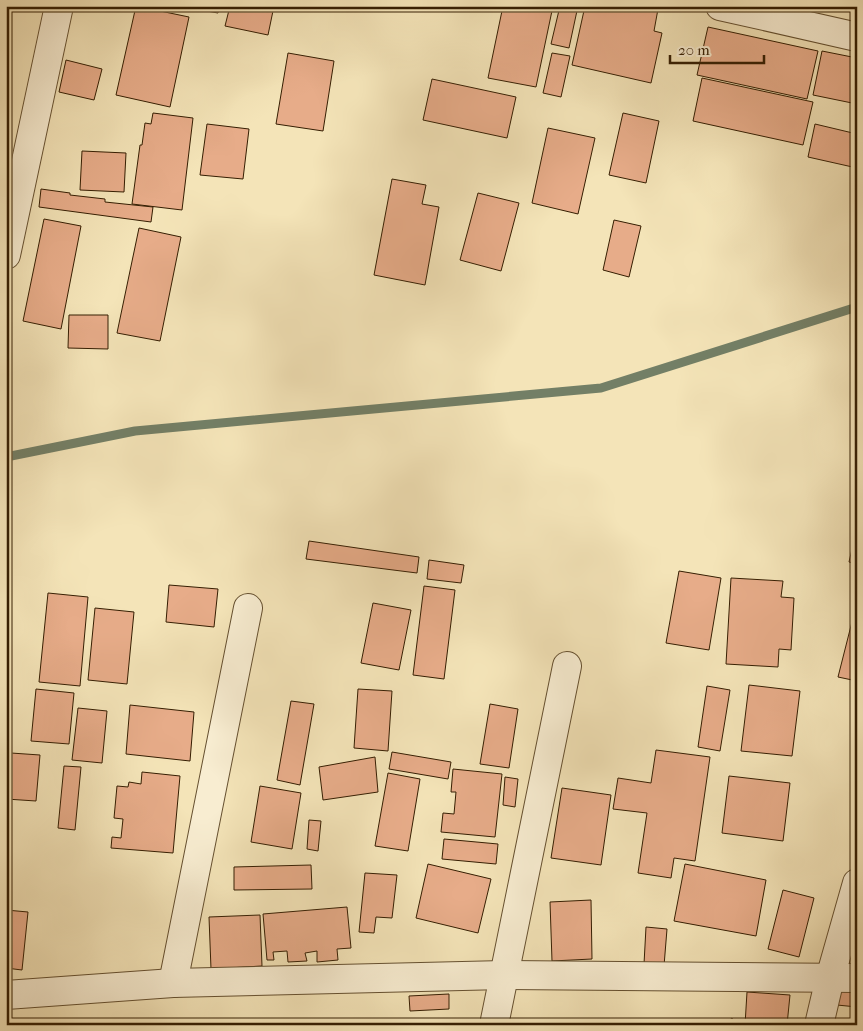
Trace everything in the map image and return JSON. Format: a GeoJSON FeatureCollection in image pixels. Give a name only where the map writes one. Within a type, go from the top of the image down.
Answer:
{"type":"FeatureCollection","features":[{"type":"Feature","properties":{"kind":"street"},"geometry":{"type":"LineString","coordinates":[[6,255],[58,6]]}},
{"type":"Feature","properties":{"kind":"street"},"geometry":{"type":"LineString","coordinates":[[720,6],[857,37]]}},
{"type":"Feature","properties":{"kind":"street"},"geometry":{"type":"LineString","coordinates":[[173,983],[248,608]]}},
{"type":"Feature","properties":{"kind":"street"},"geometry":{"type":"LineString","coordinates":[[494,1025],[567,666]]}},
{"type":"Feature","properties":{"kind":"street"},"geometry":{"type":"LineString","coordinates":[[819,1025],[830,978],[857,883]]}},
{"type":"Feature","properties":{"kind":"street"},"geometry":{"type":"LineString","coordinates":[[6,995],[173,983],[504,975],[857,978]]}},
{"type":"Feature","properties":{"kind":"building"},"geometry":{"type":"Polygon","coordinates":[[[136,6],[189,17],[170,107],[116,95],[136,6]]]}},
{"type":"Feature","properties":{"kind":"building"},"geometry":{"type":"Polygon","coordinates":[[[178,6],[219,6],[218,13],[178,6]]]}},
{"type":"Feature","properties":{"kind":"building"},"geometry":{"type":"Polygon","coordinates":[[[230,6],[274,6],[268,35],[225,26],[230,6]]]}},
{"type":"Feature","properties":{"kind":"building"},"geometry":{"type":"Polygon","coordinates":[[[503,6],[553,6],[536,87],[488,78],[503,6]]]}},
{"type":"Feature","properties":{"kind":"building"},"geometry":{"type":"Polygon","coordinates":[[[560,6],[578,6],[569,48],[551,44],[560,6]]]}},
{"type":"Feature","properties":{"kind":"building"},"geometry":{"type":"Polygon","coordinates":[[[585,6],[644,6],[658,9],[654,31],[662,33],[651,83],[572,65],[585,6]]]}},
{"type":"Feature","properties":{"kind":"building"},"geometry":{"type":"Polygon","coordinates":[[[708,27],[818,51],[807,99],[697,75],[708,27]]]}},
{"type":"Feature","properties":{"kind":"building"},"geometry":{"type":"Polygon","coordinates":[[[822,51],[857,58],[857,104],[813,95],[822,51]]]}},
{"type":"Feature","properties":{"kind":"building"},"geometry":{"type":"Polygon","coordinates":[[[288,53],[334,61],[323,131],[276,124],[288,53]]]}},
{"type":"Feature","properties":{"kind":"building"},"geometry":{"type":"Polygon","coordinates":[[[552,53],[570,56],[561,97],[543,93],[552,53]]]}},
{"type":"Feature","properties":{"kind":"building"},"geometry":{"type":"Polygon","coordinates":[[[66,60],[102,69],[94,100],[59,92],[66,60]]]}},
{"type":"Feature","properties":{"kind":"building"},"geometry":{"type":"Polygon","coordinates":[[[702,78],[813,102],[803,145],[693,121],[702,78]]]}},
{"type":"Feature","properties":{"kind":"building"},"geometry":{"type":"Polygon","coordinates":[[[432,79],[516,97],[507,138],[423,120],[432,79]]]}},
{"type":"Feature","properties":{"kind":"building"},"geometry":{"type":"Polygon","coordinates":[[[153,113],[193,118],[182,210],[132,204],[145,123],[151,124],[153,113]]]}},
{"type":"Feature","properties":{"kind":"building"},"geometry":{"type":"Polygon","coordinates":[[[623,113],[659,121],[646,183],[609,175],[623,113]]]}},
{"type":"Feature","properties":{"kind":"building"},"geometry":{"type":"Polygon","coordinates":[[[207,124],[249,129],[243,179],[200,175],[207,124]]]}},
{"type":"Feature","properties":{"kind":"building"},"geometry":{"type":"Polygon","coordinates":[[[815,124],[857,134],[857,168],[808,157],[815,124]]]}},
{"type":"Feature","properties":{"kind":"building"},"geometry":{"type":"Polygon","coordinates":[[[548,128],[595,138],[578,214],[532,203],[548,128]]]}},
{"type":"Feature","properties":{"kind":"building"},"geometry":{"type":"Polygon","coordinates":[[[82,151],[126,153],[124,192],[80,190],[82,151]]]}},
{"type":"Feature","properties":{"kind":"building"},"geometry":{"type":"Polygon","coordinates":[[[392,179],[426,185],[422,204],[439,207],[425,285],[374,275],[392,179]]]}},
{"type":"Feature","properties":{"kind":"building"},"geometry":{"type":"Polygon","coordinates":[[[41,189],[105,199],[105,202],[153,207],[151,222],[39,207],[41,189]]]}},
{"type":"Feature","properties":{"kind":"building"},"geometry":{"type":"Polygon","coordinates":[[[478,193],[519,203],[501,271],[460,260],[478,193]]]}},
{"type":"Feature","properties":{"kind":"building"},"geometry":{"type":"Polygon","coordinates":[[[44,219],[81,226],[61,329],[23,321],[44,219]]]}},
{"type":"Feature","properties":{"kind":"building"},"geometry":{"type":"Polygon","coordinates":[[[614,220],[641,226],[629,277],[603,270],[614,220]]]}},
{"type":"Feature","properties":{"kind":"building"},"geometry":{"type":"Polygon","coordinates":[[[139,228],[181,237],[160,341],[117,333],[139,228]]]}},
{"type":"Feature","properties":{"kind":"building"},"geometry":{"type":"Polygon","coordinates":[[[69,315],[108,315],[108,349],[68,348],[69,315]]]}},
{"type":"Feature","properties":{"kind":"building"},"geometry":{"type":"Polygon","coordinates":[[[857,527],[857,564],[849,562],[857,527]]]}},
{"type":"Feature","properties":{"kind":"building"},"geometry":{"type":"Polygon","coordinates":[[[309,541],[419,557],[417,573],[306,559],[309,541]]]}},
{"type":"Feature","properties":{"kind":"building"},"geometry":{"type":"Polygon","coordinates":[[[429,560],[464,565],[461,583],[427,579],[429,560]]]}},
{"type":"Feature","properties":{"kind":"building"},"geometry":{"type":"Polygon","coordinates":[[[679,571],[721,578],[709,650],[666,643],[679,571]]]}},
{"type":"Feature","properties":{"kind":"building"},"geometry":{"type":"Polygon","coordinates":[[[731,578],[783,581],[781,597],[794,598],[791,650],[779,649],[778,667],[726,664],[731,578]]]}},
{"type":"Feature","properties":{"kind":"building"},"geometry":{"type":"Polygon","coordinates":[[[169,585],[218,589],[214,627],[166,622],[169,585]]]}},
{"type":"Feature","properties":{"kind":"building"},"geometry":{"type":"Polygon","coordinates":[[[424,586],[455,590],[444,679],[413,675],[424,586]]]}},
{"type":"Feature","properties":{"kind":"building"},"geometry":{"type":"Polygon","coordinates":[[[48,593],[88,597],[80,686],[39,682],[48,593]]]}},
{"type":"Feature","properties":{"kind":"building"},"geometry":{"type":"Polygon","coordinates":[[[857,602],[857,681],[838,677],[857,602]]]}},
{"type":"Feature","properties":{"kind":"building"},"geometry":{"type":"Polygon","coordinates":[[[373,603],[411,610],[399,670],[361,663],[373,603]]]}},
{"type":"Feature","properties":{"kind":"building"},"geometry":{"type":"Polygon","coordinates":[[[95,608],[134,612],[127,684],[88,680],[95,608]]]}},
{"type":"Feature","properties":{"kind":"building"},"geometry":{"type":"Polygon","coordinates":[[[749,685],[800,691],[792,756],[741,751],[749,685]]]}},
{"type":"Feature","properties":{"kind":"building"},"geometry":{"type":"Polygon","coordinates":[[[707,686],[730,690],[720,751],[698,747],[707,686]]]}},
{"type":"Feature","properties":{"kind":"building"},"geometry":{"type":"Polygon","coordinates":[[[36,689],[74,693],[69,744],[31,741],[36,689]]]}},
{"type":"Feature","properties":{"kind":"building"},"geometry":{"type":"Polygon","coordinates":[[[358,689],[392,691],[388,751],[354,748],[358,689]]]}},
{"type":"Feature","properties":{"kind":"building"},"geometry":{"type":"Polygon","coordinates":[[[291,701],[314,704],[300,785],[277,780],[291,701]]]}},
{"type":"Feature","properties":{"kind":"building"},"geometry":{"type":"Polygon","coordinates":[[[490,704],[518,709],[509,768],[480,764],[490,704]]]}},
{"type":"Feature","properties":{"kind":"building"},"geometry":{"type":"Polygon","coordinates":[[[130,705],[194,712],[190,761],[126,754],[130,705]]]}},
{"type":"Feature","properties":{"kind":"building"},"geometry":{"type":"Polygon","coordinates":[[[78,708],[107,711],[102,763],[72,760],[78,708]]]}},
{"type":"Feature","properties":{"kind":"building"},"geometry":{"type":"Polygon","coordinates":[[[656,750],[710,757],[695,861],[674,858],[671,878],[638,873],[647,813],[613,809],[618,778],[651,783],[656,750]]]}},
{"type":"Feature","properties":{"kind":"building"},"geometry":{"type":"Polygon","coordinates":[[[392,752],[451,762],[448,779],[389,769],[392,752]]]}},
{"type":"Feature","properties":{"kind":"building"},"geometry":{"type":"Polygon","coordinates":[[[11,753],[40,755],[36,801],[6,799],[6,775],[9,775],[11,753]]]}},
{"type":"Feature","properties":{"kind":"building"},"geometry":{"type":"Polygon","coordinates":[[[375,757],[378,792],[323,800],[319,767],[375,757]]]}},
{"type":"Feature","properties":{"kind":"building"},"geometry":{"type":"Polygon","coordinates":[[[64,766],[81,767],[75,830],[58,828],[64,766]]]}},
{"type":"Feature","properties":{"kind":"building"},"geometry":{"type":"Polygon","coordinates":[[[453,769],[502,774],[495,837],[441,832],[443,813],[454,814],[456,792],[451,792],[453,769]]]}},
{"type":"Feature","properties":{"kind":"building"},"geometry":{"type":"Polygon","coordinates":[[[142,772],[180,776],[173,853],[111,848],[112,837],[121,838],[123,819],[114,818],[117,786],[128,787],[129,782],[141,784],[142,772]]]}},
{"type":"Feature","properties":{"kind":"building"},"geometry":{"type":"Polygon","coordinates":[[[388,773],[420,779],[408,851],[375,846],[388,773]]]}},
{"type":"Feature","properties":{"kind":"building"},"geometry":{"type":"Polygon","coordinates":[[[729,776],[790,783],[783,841],[722,833],[729,776]]]}},
{"type":"Feature","properties":{"kind":"building"},"geometry":{"type":"Polygon","coordinates":[[[505,777],[518,779],[515,807],[503,805],[505,777]]]}},
{"type":"Feature","properties":{"kind":"building"},"geometry":{"type":"Polygon","coordinates":[[[260,786],[301,793],[292,849],[251,842],[260,786]]]}},
{"type":"Feature","properties":{"kind":"building"},"geometry":{"type":"Polygon","coordinates":[[[562,788],[611,795],[601,865],[551,858],[562,788]]]}},
{"type":"Feature","properties":{"kind":"building"},"geometry":{"type":"Polygon","coordinates":[[[309,820],[321,821],[318,851],[307,849],[309,820]]]}},
{"type":"Feature","properties":{"kind":"building"},"geometry":{"type":"Polygon","coordinates":[[[444,839],[498,844],[496,864],[442,859],[444,839]]]}},
{"type":"Feature","properties":{"kind":"building"},"geometry":{"type":"Polygon","coordinates":[[[428,864],[491,879],[478,933],[416,918],[428,864]]]}},
{"type":"Feature","properties":{"kind":"building"},"geometry":{"type":"Polygon","coordinates":[[[685,864],[766,880],[756,936],[674,921],[685,864]]]}},
{"type":"Feature","properties":{"kind":"building"},"geometry":{"type":"Polygon","coordinates":[[[311,865],[312,889],[234,890],[234,867],[311,865]]]}},
{"type":"Feature","properties":{"kind":"building"},"geometry":{"type":"Polygon","coordinates":[[[365,873],[397,875],[392,918],[376,917],[374,933],[359,932],[365,873]]]}},
{"type":"Feature","properties":{"kind":"building"},"geometry":{"type":"Polygon","coordinates":[[[783,890],[814,898],[799,957],[768,949],[783,890]]]}},
{"type":"Feature","properties":{"kind":"building"},"geometry":{"type":"Polygon","coordinates":[[[591,900],[592,959],[552,961],[550,902],[591,900]]]}},
{"type":"Feature","properties":{"kind":"building"},"geometry":{"type":"Polygon","coordinates":[[[347,907],[351,948],[337,949],[338,960],[317,962],[317,951],[305,953],[307,961],[288,962],[287,951],[273,952],[274,960],[267,960],[263,914],[347,907]]]}},
{"type":"Feature","properties":{"kind":"building"},"geometry":{"type":"Polygon","coordinates":[[[6,910],[28,912],[22,970],[6,968],[6,910]]]}},
{"type":"Feature","properties":{"kind":"building"},"geometry":{"type":"Polygon","coordinates":[[[260,915],[262,966],[211,969],[209,917],[260,915]]]}},
{"type":"Feature","properties":{"kind":"building"},"geometry":{"type":"Polygon","coordinates":[[[646,927],[667,929],[664,966],[644,964],[646,927]]]}},
{"type":"Feature","properties":{"kind":"building"},"geometry":{"type":"Polygon","coordinates":[[[840,981],[857,983],[857,1007],[837,1005],[840,981]]]}},
{"type":"Feature","properties":{"kind":"building"},"geometry":{"type":"Polygon","coordinates":[[[747,992],[790,995],[787,1025],[745,1025],[747,992]]]}},
{"type":"Feature","properties":{"kind":"building"},"geometry":{"type":"Polygon","coordinates":[[[449,994],[449,1009],[410,1011],[409,996],[449,994]]]}},
{"type":"Feature","properties":{"kind":"building"},"geometry":{"type":"Polygon","coordinates":[[[732,1018],[737,1025],[724,1025],[732,1018]]]}},
{"type":"Feature","properties":{"kind":"waterway"},"geometry":{"type":"LineString","coordinates":[[6,457],[135,431],[601,388],[857,307]]}}]}
